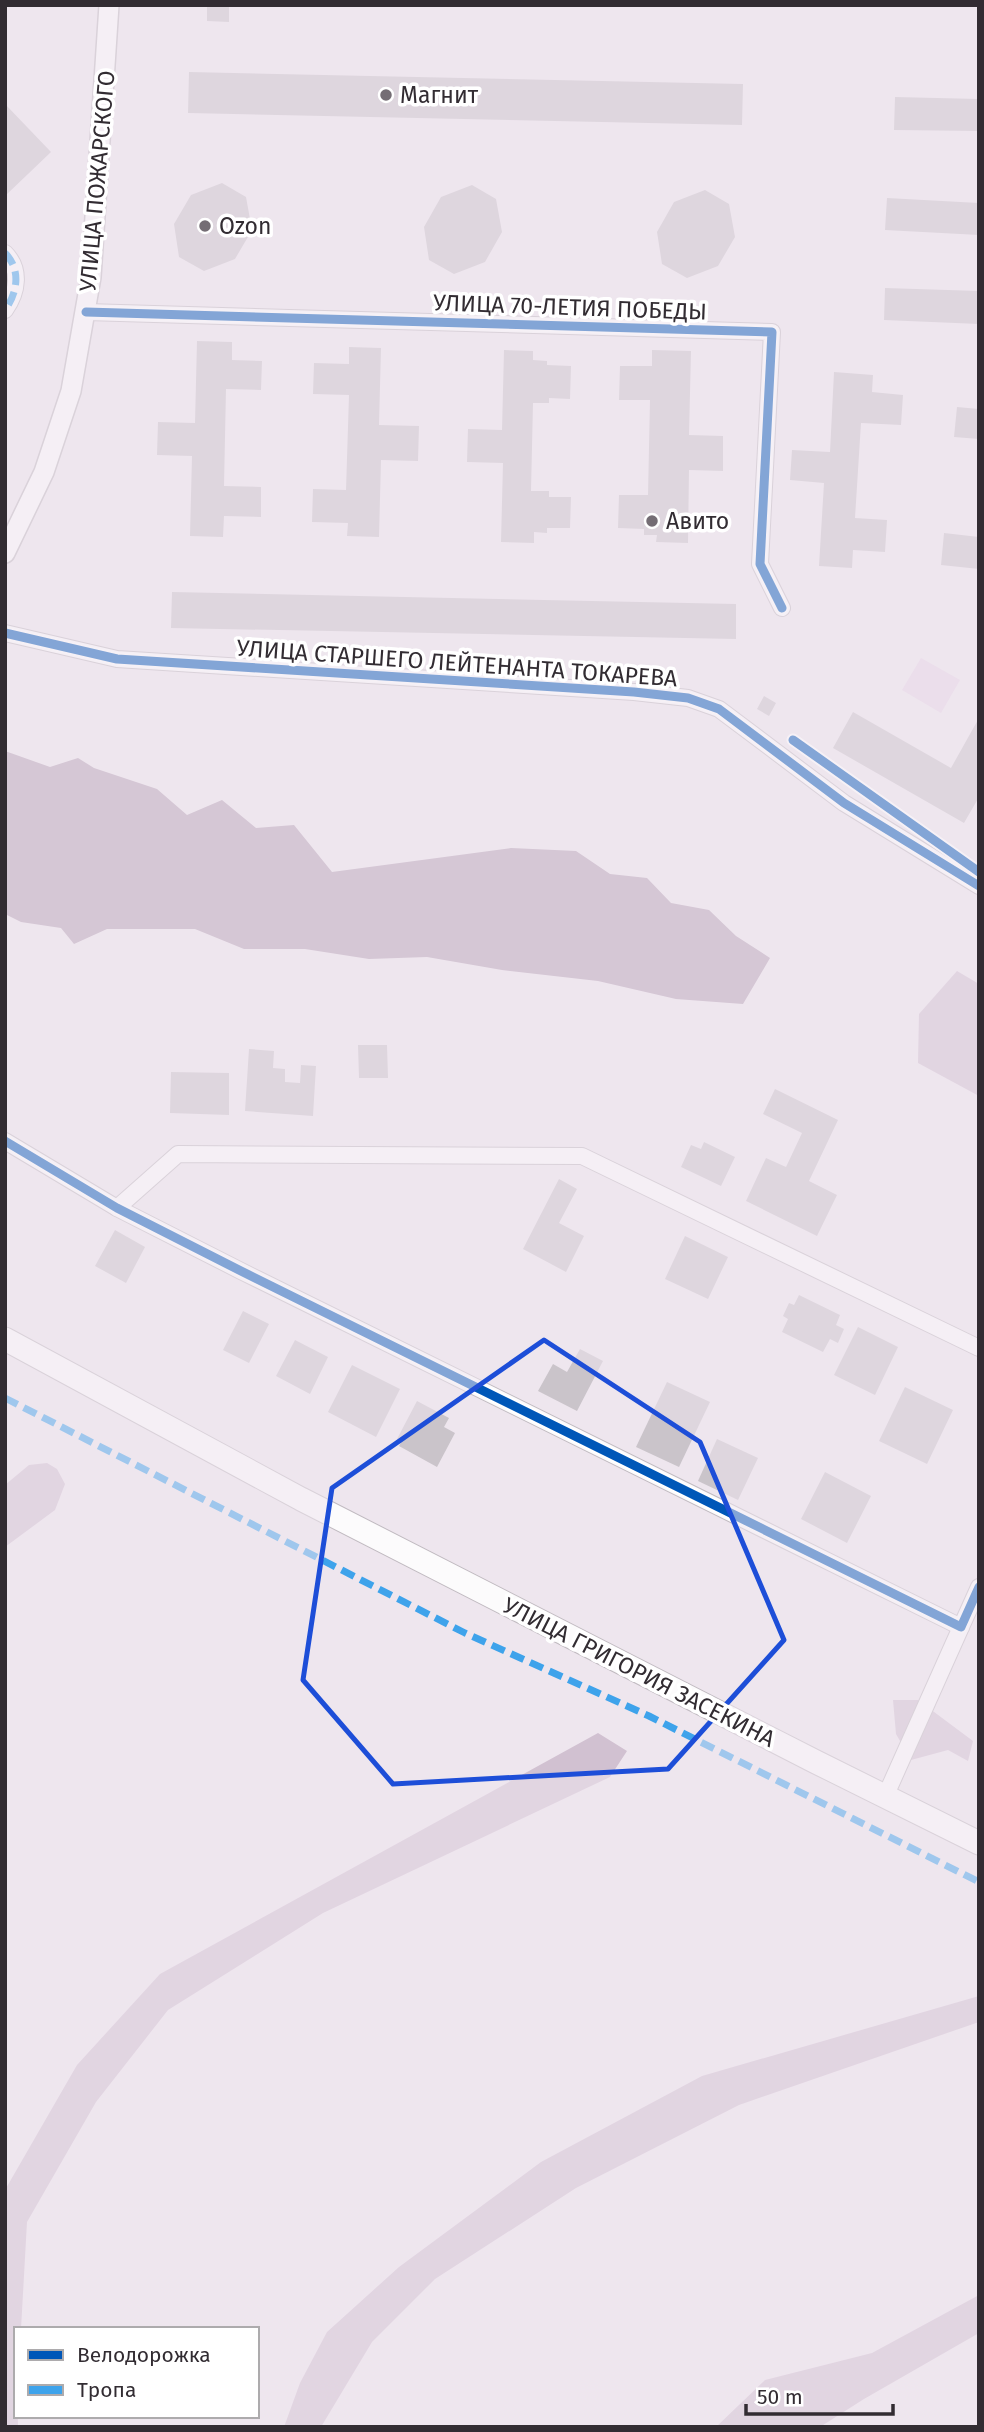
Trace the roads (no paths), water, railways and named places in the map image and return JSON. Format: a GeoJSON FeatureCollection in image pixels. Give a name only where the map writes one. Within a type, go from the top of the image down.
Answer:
{"type":"FeatureCollection","features":[{"type":"Feature","properties":{"kind":"main road","name":"УЛИЦА ГРИГОРИЯ ЗАСЕКИНА"},"geometry":{"type":"LineString","coordinates":[[5,1339],[301,1499],[979,1843]]}},
{"type":"Feature","properties":{"kind":"street","name":"УЛИЦА ПОЖАРСКОГО"},"geometry":{"type":"LineString","coordinates":[[5,553],[44,472],[71,391],[86,312],[98,186],[109,5]]}},
{"type":"Feature","properties":{"kind":"street"},"geometry":{"type":"LineString","coordinates":[[5,253],[15,269],[17,281],[5,310]]}},
{"type":"Feature","properties":{"kind":"street","name":"УЛИЦА 70-ЛЕТИЯ ПОБЕДЫ"},"geometry":{"type":"LineString","coordinates":[[86,312],[772,332],[760,564],[782,608]]}},
{"type":"Feature","properties":{"kind":"street","name":"УЛИЦА СТАРШЕГО ЛЕЙТЕНАНТА ТОКАРЕВА"},"geometry":{"type":"LineString","coordinates":[[5,633],[117,659],[634,692],[688,698],[719,709],[844,803],[979,886]]}},
{"type":"Feature","properties":{"kind":"street"},"geometry":{"type":"LineString","coordinates":[[5,1142],[117,1208],[241,1271],[961,1627]]}},
{"type":"Feature","properties":{"kind":"street"},"geometry":{"type":"LineString","coordinates":[[117,1208],[178,1154],[582,1156],[979,1348]]}},
{"type":"Feature","properties":{"kind":"street"},"geometry":{"type":"LineString","coordinates":[[885,1797],[979,1587]]}},
{"type":"Feature","properties":{"kind":"place","name":"Магнит"},"geometry":{"type":"Point","coordinates":[386,95]}},
{"type":"Feature","properties":{"kind":"place","name":"Ozon"},"geometry":{"type":"Point","coordinates":[205,226]}},
{"type":"Feature","properties":{"kind":"place","name":"Авито"},"geometry":{"type":"Point","coordinates":[652,521]}}]}
